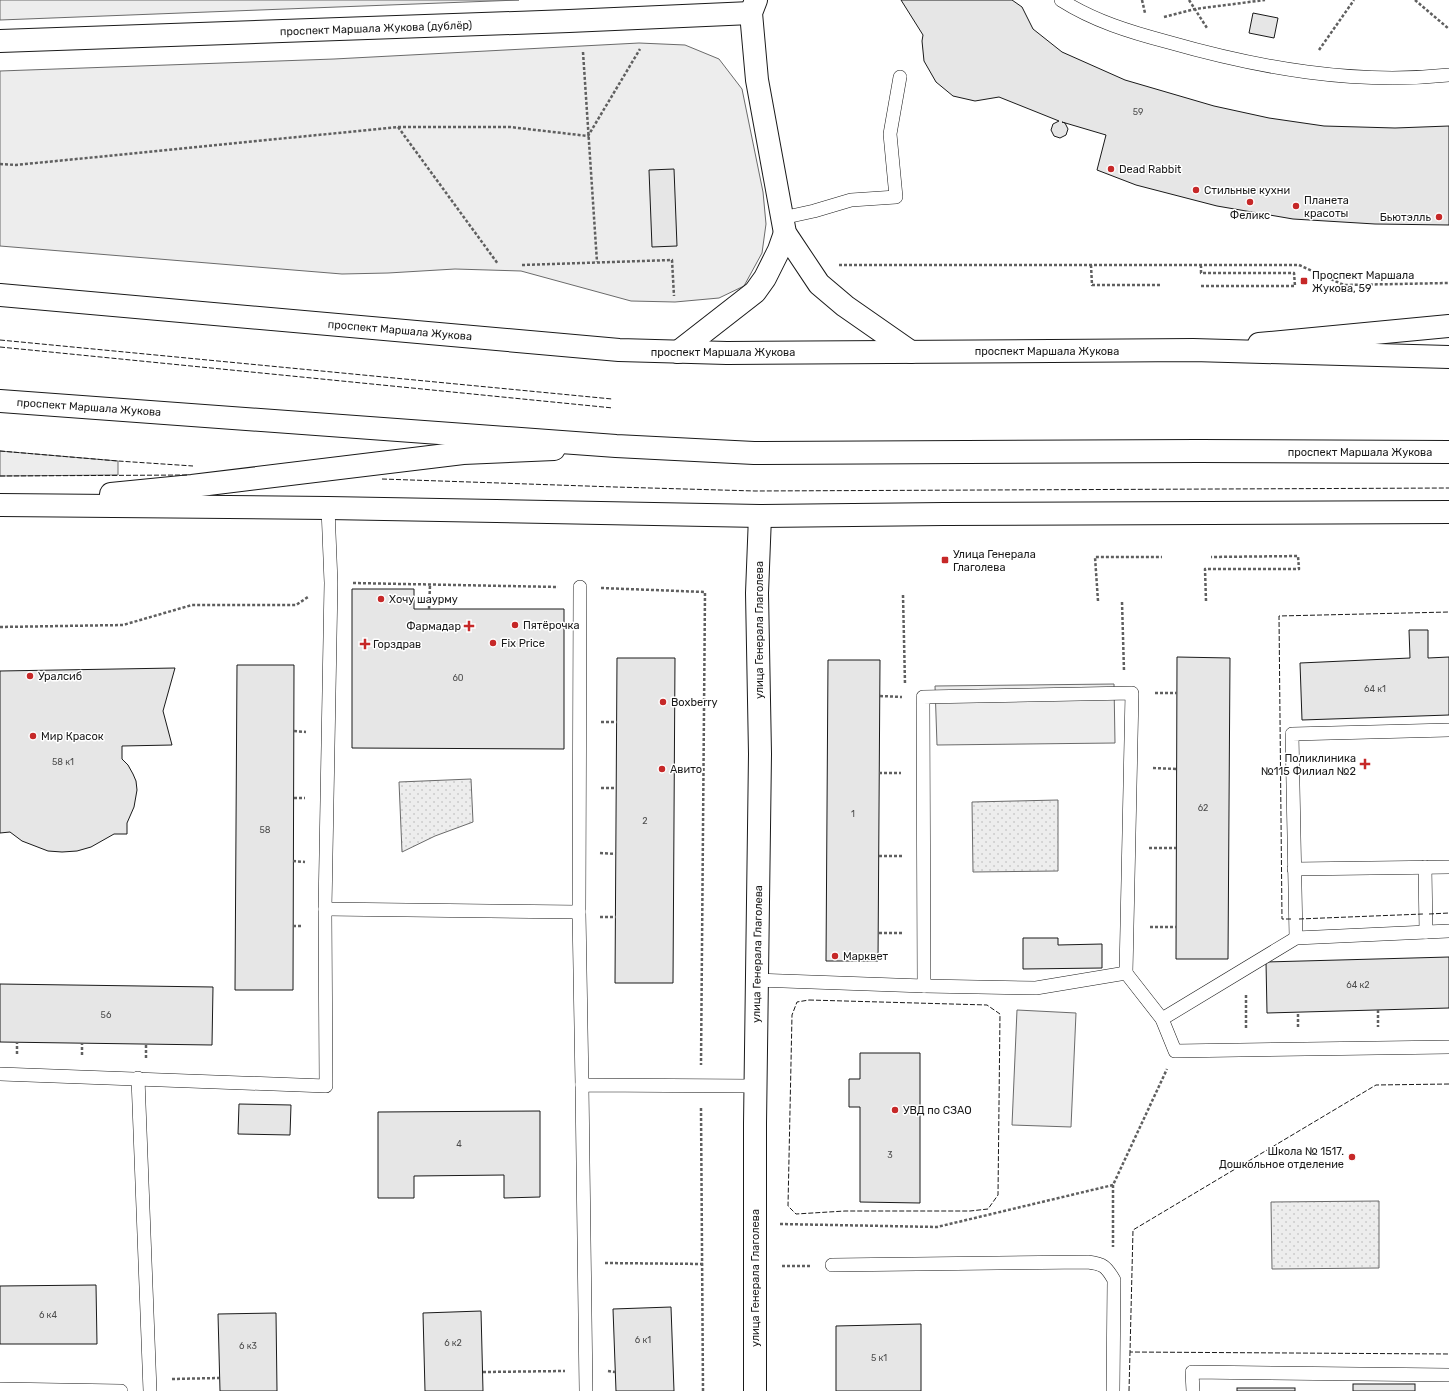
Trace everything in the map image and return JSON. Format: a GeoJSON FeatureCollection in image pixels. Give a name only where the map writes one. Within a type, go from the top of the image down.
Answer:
{"type":"FeatureCollection","features":[{"type":"Feature","properties":{"kind":"main road","name":"проспект Маршала Жукова (дублёр)"},"geometry":{"type":"LineString","coordinates":[[0,42],[753,6]]}},
{"type":"Feature","properties":{"kind":"main road"},"geometry":{"type":"LineString","coordinates":[[678,352],[755,292],[765,278],[779,250],[783,225],[757,80],[753,6]]}},
{"type":"Feature","properties":{"kind":"main road"},"geometry":{"type":"LineString","coordinates":[[783,225],[819,284],[846,306],[911,352]]}},
{"type":"Feature","properties":{"kind":"main road","name":"проспект Маршала Жукова"},"geometry":{"type":"LineString","coordinates":[[0,295],[619,350],[727,353],[1193,350],[1449,358]]}},
{"type":"Feature","properties":{"kind":"main road"},"geometry":{"type":"LineString","coordinates":[[1193,350],[1449,326]]}},
{"type":"Feature","properties":{"kind":"main road","name":"проспект Маршала Жукова"},"geometry":{"type":"LineString","coordinates":[[0,401],[616,446],[754,453],[1182,451],[1449,452]]}},
{"type":"Feature","properties":{"kind":"main road"},"geometry":{"type":"LineString","coordinates":[[0,505],[192,486],[462,453],[616,446]]}},
{"type":"Feature","properties":{"kind":"main road"},"geometry":{"type":"LineString","coordinates":[[0,505],[328,508],[760,516],[1449,512]]}},
{"type":"Feature","properties":{"kind":"main road","name":"улица Генерала Глаголева"},"geometry":{"type":"LineString","coordinates":[[755,1391],[755,1086],[760,754],[757,593],[760,516]]}},
{"type":"Feature","properties":{"kind":"lane"},"geometry":{"type":"LineString","coordinates":[[1061,0],[1093,18],[1143,35],[1187,48],[1261,66],[1350,77],[1398,78],[1449,75]]}},
{"type":"Feature","properties":{"kind":"lane"},"geometry":{"type":"LineString","coordinates":[[783,225],[814,211],[851,200],[896,197],[890,134],[900,77]]}},
{"type":"Feature","properties":{"kind":"lane"},"geometry":{"type":"LineString","coordinates":[[0,1074],[326,1086],[325,909],[331,583],[328,508]]}},
{"type":"Feature","properties":{"kind":"lane"},"geometry":{"type":"LineString","coordinates":[[580,588],[579,912],[586,1391]]}},
{"type":"Feature","properties":{"kind":"lane"},"geometry":{"type":"LineString","coordinates":[[924,986],[924,697],[1132,693],[1126,972],[1162,1019],[1175,1051],[1449,1047]]}},
{"type":"Feature","properties":{"kind":"lane"},"geometry":{"type":"LineString","coordinates":[[1296,938],[1292,734],[1449,730]]}},
{"type":"Feature","properties":{"kind":"lane"},"geometry":{"type":"LineString","coordinates":[[1425,867],[1426,932]]}},
{"type":"Feature","properties":{"kind":"lane"},"geometry":{"type":"LineString","coordinates":[[1294,870],[1449,867]]}},
{"type":"Feature","properties":{"kind":"lane"},"geometry":{"type":"LineString","coordinates":[[325,909],[579,912]]}},
{"type":"Feature","properties":{"kind":"lane"},"geometry":{"type":"LineString","coordinates":[[1162,1019],[1296,938],[1449,931]]}},
{"type":"Feature","properties":{"kind":"lane"},"geometry":{"type":"LineString","coordinates":[[756,980],[1036,988],[1126,972]]}},
{"type":"Feature","properties":{"kind":"lane"},"geometry":{"type":"LineString","coordinates":[[138,1078],[150,1385]]}},
{"type":"Feature","properties":{"kind":"lane"},"geometry":{"type":"LineString","coordinates":[[582,1085],[755,1086]]}},
{"type":"Feature","properties":{"kind":"lane"},"geometry":{"type":"LineString","coordinates":[[832,1265],[1088,1262],[1101,1264],[1108,1270],[1114,1280],[1113,1391]]}},
{"type":"Feature","properties":{"kind":"lane"},"geometry":{"type":"LineString","coordinates":[[1193,1391],[1192,1372],[1449,1376]]}},
{"type":"Feature","properties":{"kind":"lane"},"geometry":{"type":"LineString","coordinates":[[0,1389],[121,1391]]}},
{"type":"Feature","properties":{"kind":"path"},"geometry":{"type":"LineString","coordinates":[[1142,0],[1145,14]]}},
{"type":"Feature","properties":{"kind":"path"},"geometry":{"type":"LineString","coordinates":[[1160,18],[1196,9],[1265,0]]}},
{"type":"Feature","properties":{"kind":"path"},"geometry":{"type":"LineString","coordinates":[[1303,72],[1354,0]]}},
{"type":"Feature","properties":{"kind":"path"},"geometry":{"type":"LineString","coordinates":[[1415,0],[1449,29]]}},
{"type":"Feature","properties":{"kind":"path"},"geometry":{"type":"LineString","coordinates":[[588,136],[640,48]]}},
{"type":"Feature","properties":{"kind":"path"},"geometry":{"type":"LineString","coordinates":[[583,52],[597,262]]}},
{"type":"Feature","properties":{"kind":"path"},"geometry":{"type":"LineString","coordinates":[[0,164],[16,165],[398,127],[510,127],[588,136]]}},
{"type":"Feature","properties":{"kind":"path"},"geometry":{"type":"LineString","coordinates":[[398,127],[498,264]]}},
{"type":"Feature","properties":{"kind":"path"},"geometry":{"type":"LineString","coordinates":[[522,265],[672,260],[674,296]]}},
{"type":"Feature","properties":{"kind":"path"},"geometry":{"type":"LineString","coordinates":[[837,265],[1299,265],[1344,285],[1449,283]]}},
{"type":"Feature","properties":{"kind":"path"},"geometry":{"type":"LineString","coordinates":[[1091,265],[1092,285],[1160,285]]}},
{"type":"Feature","properties":{"kind":"path"},"geometry":{"type":"LineString","coordinates":[[1201,266],[1201,273],[1294,273],[1295,286],[1201,286]]}},
{"type":"Feature","properties":{"kind":"path"},"geometry":{"type":"LineString","coordinates":[[1206,602],[1205,569],[1299,569],[1298,556],[1211,557]]}},
{"type":"Feature","properties":{"kind":"path"},"geometry":{"type":"LineString","coordinates":[[1098,601],[1095,557],[1162,557]]}},
{"type":"Feature","properties":{"kind":"path"},"geometry":{"type":"LineString","coordinates":[[429,609],[430,585]]}},
{"type":"Feature","properties":{"kind":"path"},"geometry":{"type":"LineString","coordinates":[[703,1391],[701,1086],[705,592]]}},
{"type":"Feature","properties":{"kind":"path"},"geometry":{"type":"LineString","coordinates":[[903,595],[905,689]]}},
{"type":"Feature","properties":{"kind":"path"},"geometry":{"type":"LineString","coordinates":[[1122,602],[1124,694]]}},
{"type":"Feature","properties":{"kind":"path"},"geometry":{"type":"LineString","coordinates":[[1127,927],[1176,927]]}},
{"type":"Feature","properties":{"kind":"path"},"geometry":{"type":"LineString","coordinates":[[1246,968],[1246,1050]]}},
{"type":"Feature","properties":{"kind":"path"},"geometry":{"type":"LineString","coordinates":[[1108,1270],[1114,1243],[1113,1185],[1175,1051]]}},
{"type":"Feature","properties":{"kind":"path"},"geometry":{"type":"LineString","coordinates":[[779,1224],[937,1228],[1113,1185]]}},
{"type":"Feature","properties":{"kind":"path"},"geometry":{"type":"LineString","coordinates":[[585,1263],[703,1264]]}},
{"type":"Feature","properties":{"kind":"path"},"geometry":{"type":"LineString","coordinates":[[779,1266],[832,1265]]}},
{"type":"Feature","properties":{"kind":"path"},"geometry":{"type":"LineString","coordinates":[[483,1372],[615,1372]]}},
{"type":"Feature","properties":{"kind":"path"},"geometry":{"type":"LineString","coordinates":[[150,1385],[219,1378]]}},
{"type":"Feature","properties":{"kind":"shaded area"},"geometry":{"type":"Polygon","coordinates":[[[0,0],[519,0],[0,20],[0,0]]]}},
{"type":"Feature","properties":{"kind":"shaded area"},"geometry":{"type":"Polygon","coordinates":[[[639,43],[685,45],[719,59],[742,89],[763,192],[766,224],[762,253],[744,286],[719,298],[675,302],[631,301],[521,271],[455,269],[342,274],[0,246],[0,71],[334,59],[639,43]]]}},
{"type":"Feature","properties":{"kind":"shaded area"},"geometry":{"type":"Polygon","coordinates":[[[0,451],[118,461],[118,475],[0,476],[0,451]]]}},
{"type":"Feature","properties":{"kind":"shaded area"},"geometry":{"type":"Polygon","coordinates":[[[1114,684],[1115,743],[937,745],[935,686],[1114,684]]]}},
{"type":"Feature","properties":{"kind":"shaded area"},"geometry":{"type":"Polygon","coordinates":[[[471,779],[473,822],[435,836],[402,852],[399,782],[471,779]]]}},
{"type":"Feature","properties":{"kind":"shaded area"},"geometry":{"type":"Polygon","coordinates":[[[1058,800],[1058,871],[973,872],[972,802],[1058,800]]]}},
{"type":"Feature","properties":{"kind":"shaded area"},"geometry":{"type":"Polygon","coordinates":[[[1017,1010],[1076,1013],[1071,1127],[1012,1125],[1017,1010]]]}},
{"type":"Feature","properties":{"kind":"shaded area"},"geometry":{"type":"Polygon","coordinates":[[[1379,1201],[1379,1268],[1272,1269],[1271,1202],[1379,1201]]]}},
{"type":"Feature","properties":{"kind":"building"},"geometry":{"type":"Polygon","coordinates":[[[901,0],[1012,0],[1022,7],[1033,29],[1062,52],[1125,80],[1214,106],[1269,118],[1324,126],[1395,128],[1449,126],[1449,225],[1375,224],[1293,219],[1217,206],[1136,185],[1097,170],[1106,135],[1062,122],[1065,123],[1068,129],[1066,135],[1060,138],[1054,136],[1051,130],[1053,124],[1059,121],[999,97],[975,101],[953,96],[936,82],[924,61],[922,41],[923,35],[901,0]]]}},
{"type":"Feature","properties":{"kind":"building"},"geometry":{"type":"Polygon","coordinates":[[[1253,13],[1278,18],[1274,38],[1249,33],[1253,13]]]}},
{"type":"Feature","properties":{"kind":"building"},"geometry":{"type":"Polygon","coordinates":[[[674,169],[677,246],[652,247],[649,170],[674,169]]]}},
{"type":"Feature","properties":{"kind":"building"},"geometry":{"type":"Polygon","coordinates":[[[352,589],[414,589],[414,609],[564,609],[564,749],[352,748],[352,589]]]}},
{"type":"Feature","properties":{"kind":"building"},"geometry":{"type":"Polygon","coordinates":[[[1409,630],[1428,630],[1428,658],[1449,657],[1449,715],[1302,720],[1300,663],[1410,658],[1409,630]]]}},
{"type":"Feature","properties":{"kind":"building"},"geometry":{"type":"Polygon","coordinates":[[[1177,657],[1230,658],[1228,959],[1176,959],[1177,657]]]}},
{"type":"Feature","properties":{"kind":"building"},"geometry":{"type":"Polygon","coordinates":[[[617,658],[675,658],[673,983],[615,983],[617,658]]]}},
{"type":"Feature","properties":{"kind":"building"},"geometry":{"type":"Polygon","coordinates":[[[828,660],[880,660],[878,961],[826,961],[828,660]]]}},
{"type":"Feature","properties":{"kind":"building"},"geometry":{"type":"Polygon","coordinates":[[[237,665],[294,665],[293,990],[235,990],[237,665]]]}},
{"type":"Feature","properties":{"kind":"building"},"geometry":{"type":"Polygon","coordinates":[[[175,668],[163,711],[172,745],[122,746],[122,759],[128,765],[133,774],[136,781],[137,790],[134,807],[127,823],[127,834],[114,834],[91,847],[77,851],[62,852],[48,851],[22,841],[10,832],[0,833],[0,671],[175,668]]]}},
{"type":"Feature","properties":{"kind":"building"},"geometry":{"type":"Polygon","coordinates":[[[1023,938],[1058,938],[1058,945],[1102,944],[1102,968],[1023,969],[1023,938]]]}},
{"type":"Feature","properties":{"kind":"building"},"geometry":{"type":"Polygon","coordinates":[[[1449,957],[1449,1008],[1267,1013],[1266,962],[1449,957]]]}},
{"type":"Feature","properties":{"kind":"building"},"geometry":{"type":"Polygon","coordinates":[[[0,984],[213,987],[212,1045],[0,1042],[0,984]]]}},
{"type":"Feature","properties":{"kind":"building"},"geometry":{"type":"Polygon","coordinates":[[[860,1053],[920,1053],[920,1203],[860,1202],[860,1107],[849,1107],[849,1079],[860,1079],[860,1053]]]}},
{"type":"Feature","properties":{"kind":"building"},"geometry":{"type":"Polygon","coordinates":[[[239,1104],[291,1105],[290,1135],[238,1134],[239,1104]]]}},
{"type":"Feature","properties":{"kind":"building"},"geometry":{"type":"Polygon","coordinates":[[[540,1111],[540,1197],[504,1198],[504,1175],[414,1176],[414,1198],[378,1198],[378,1112],[540,1111]]]}},
{"type":"Feature","properties":{"kind":"building"},"geometry":{"type":"Polygon","coordinates":[[[96,1285],[97,1344],[0,1344],[0,1286],[96,1285]]]}},
{"type":"Feature","properties":{"kind":"building"},"geometry":{"type":"Polygon","coordinates":[[[671,1307],[674,1391],[616,1391],[613,1309],[671,1307]]]}},
{"type":"Feature","properties":{"kind":"building"},"geometry":{"type":"Polygon","coordinates":[[[481,1311],[483,1391],[425,1391],[423,1313],[481,1311]]]}},
{"type":"Feature","properties":{"kind":"building"},"geometry":{"type":"Polygon","coordinates":[[[276,1313],[277,1391],[220,1391],[218,1314],[276,1313]]]}},
{"type":"Feature","properties":{"kind":"building"},"geometry":{"type":"Polygon","coordinates":[[[921,1324],[921,1391],[836,1391],[836,1326],[921,1324]]]}},
{"type":"Feature","properties":{"kind":"building"},"geometry":{"type":"Polygon","coordinates":[[[1353,1384],[1415,1384],[1415,1391],[1353,1391],[1353,1384]]]}},
{"type":"Feature","properties":{"kind":"building"},"geometry":{"type":"Polygon","coordinates":[[[1237,1388],[1295,1388],[1295,1391],[1237,1391],[1237,1388]]]}},
{"type":"Feature","properties":{"kind":"fence"},"geometry":{"type":"LineString","coordinates":[[0,340],[612,399]]}},
{"type":"Feature","properties":{"kind":"fence"},"geometry":{"type":"LineString","coordinates":[[0,347],[613,408]]}},
{"type":"Feature","properties":{"kind":"fence"},"geometry":{"type":"LineString","coordinates":[[0,451],[193,466]]}},
{"type":"Feature","properties":{"kind":"fence"},"geometry":{"type":"LineString","coordinates":[[0,476],[188,475]]}},
{"type":"Feature","properties":{"kind":"fence"},"geometry":{"type":"LineString","coordinates":[[382,479],[755,491],[1449,488]]}},
{"type":"Feature","properties":{"kind":"fence"},"geometry":{"type":"LineString","coordinates":[[1291,919],[1282,919],[1279,616],[1449,612]]}},
{"type":"Feature","properties":{"kind":"fence"},"geometry":{"type":"LineString","coordinates":[[1429,914],[1449,913]]}},
{"type":"Feature","properties":{"kind":"fence"},"geometry":{"type":"LineString","coordinates":[[1299,919],[1423,914]]}},
{"type":"Feature","properties":{"kind":"fence"},"geometry":{"type":"LineString","coordinates":[[809,1000],[987,1005],[1000,1014],[998,1195],[988,1209],[970,1211],[845,1211],[796,1214],[788,1206],[792,1015],[797,1002],[809,1000]]}},
{"type":"Feature","properties":{"kind":"fence"},"geometry":{"type":"LineString","coordinates":[[1449,1084],[1376,1085],[1133,1230],[1130,1352],[1449,1354]]}},
{"type":"Feature","properties":{"kind":"fence"},"geometry":{"type":"LineString","coordinates":[[1129,1391],[1130,1352]]}},
{"type":"Feature","properties":{"kind":"place","name":"Dead Rabbit"},"geometry":{"type":"Point","coordinates":[1111,169]}},
{"type":"Feature","properties":{"kind":"place","name":"Стильные кухни"},"geometry":{"type":"Point","coordinates":[1196,190]}},
{"type":"Feature","properties":{"kind":"place","name":"Феликс"},"geometry":{"type":"Point","coordinates":[1250,202]}},
{"type":"Feature","properties":{"kind":"place","name":"Планета красоты"},"geometry":{"type":"Point","coordinates":[1296,206]}},
{"type":"Feature","properties":{"kind":"place","name":"Бьютэлль"},"geometry":{"type":"Point","coordinates":[1439,217]}},
{"type":"Feature","properties":{"kind":"place","name":"Проспект Маршала Жукова, 59"},"geometry":{"type":"Point","coordinates":[1304,281]}},
{"type":"Feature","properties":{"kind":"place","name":"Улица Генерала Глаголева"},"geometry":{"type":"Point","coordinates":[945,560]}},
{"type":"Feature","properties":{"kind":"place","name":"Хочу шаурму"},"geometry":{"type":"Point","coordinates":[381,599]}},
{"type":"Feature","properties":{"kind":"place","name":"Пятёрочка"},"geometry":{"type":"Point","coordinates":[515,625]}},
{"type":"Feature","properties":{"kind":"place","name":"Фармадар"},"geometry":{"type":"Point","coordinates":[469,626]}},
{"type":"Feature","properties":{"kind":"place","name":"Fix Price"},"geometry":{"type":"Point","coordinates":[493,643]}},
{"type":"Feature","properties":{"kind":"place","name":"Горздрав"},"geometry":{"type":"Point","coordinates":[365,644]}},
{"type":"Feature","properties":{"kind":"place","name":"Уралсиб"},"geometry":{"type":"Point","coordinates":[30,676]}},
{"type":"Feature","properties":{"kind":"place","name":"Boxberry"},"geometry":{"type":"Point","coordinates":[663,702]}},
{"type":"Feature","properties":{"kind":"place","name":"Мир Красок"},"geometry":{"type":"Point","coordinates":[33,736]}},
{"type":"Feature","properties":{"kind":"place","name":"Поликлиника №115 Филиал №2"},"geometry":{"type":"Point","coordinates":[1365,764]}},
{"type":"Feature","properties":{"kind":"place","name":"Авито"},"geometry":{"type":"Point","coordinates":[662,769]}},
{"type":"Feature","properties":{"kind":"place","name":"Марквет"},"geometry":{"type":"Point","coordinates":[835,956]}},
{"type":"Feature","properties":{"kind":"place","name":"УВД по СЗАО"},"geometry":{"type":"Point","coordinates":[895,1110]}},
{"type":"Feature","properties":{"kind":"place","name":"Школа № 1517. Дошкольное отделение"},"geometry":{"type":"Point","coordinates":[1352,1157]}}]}
